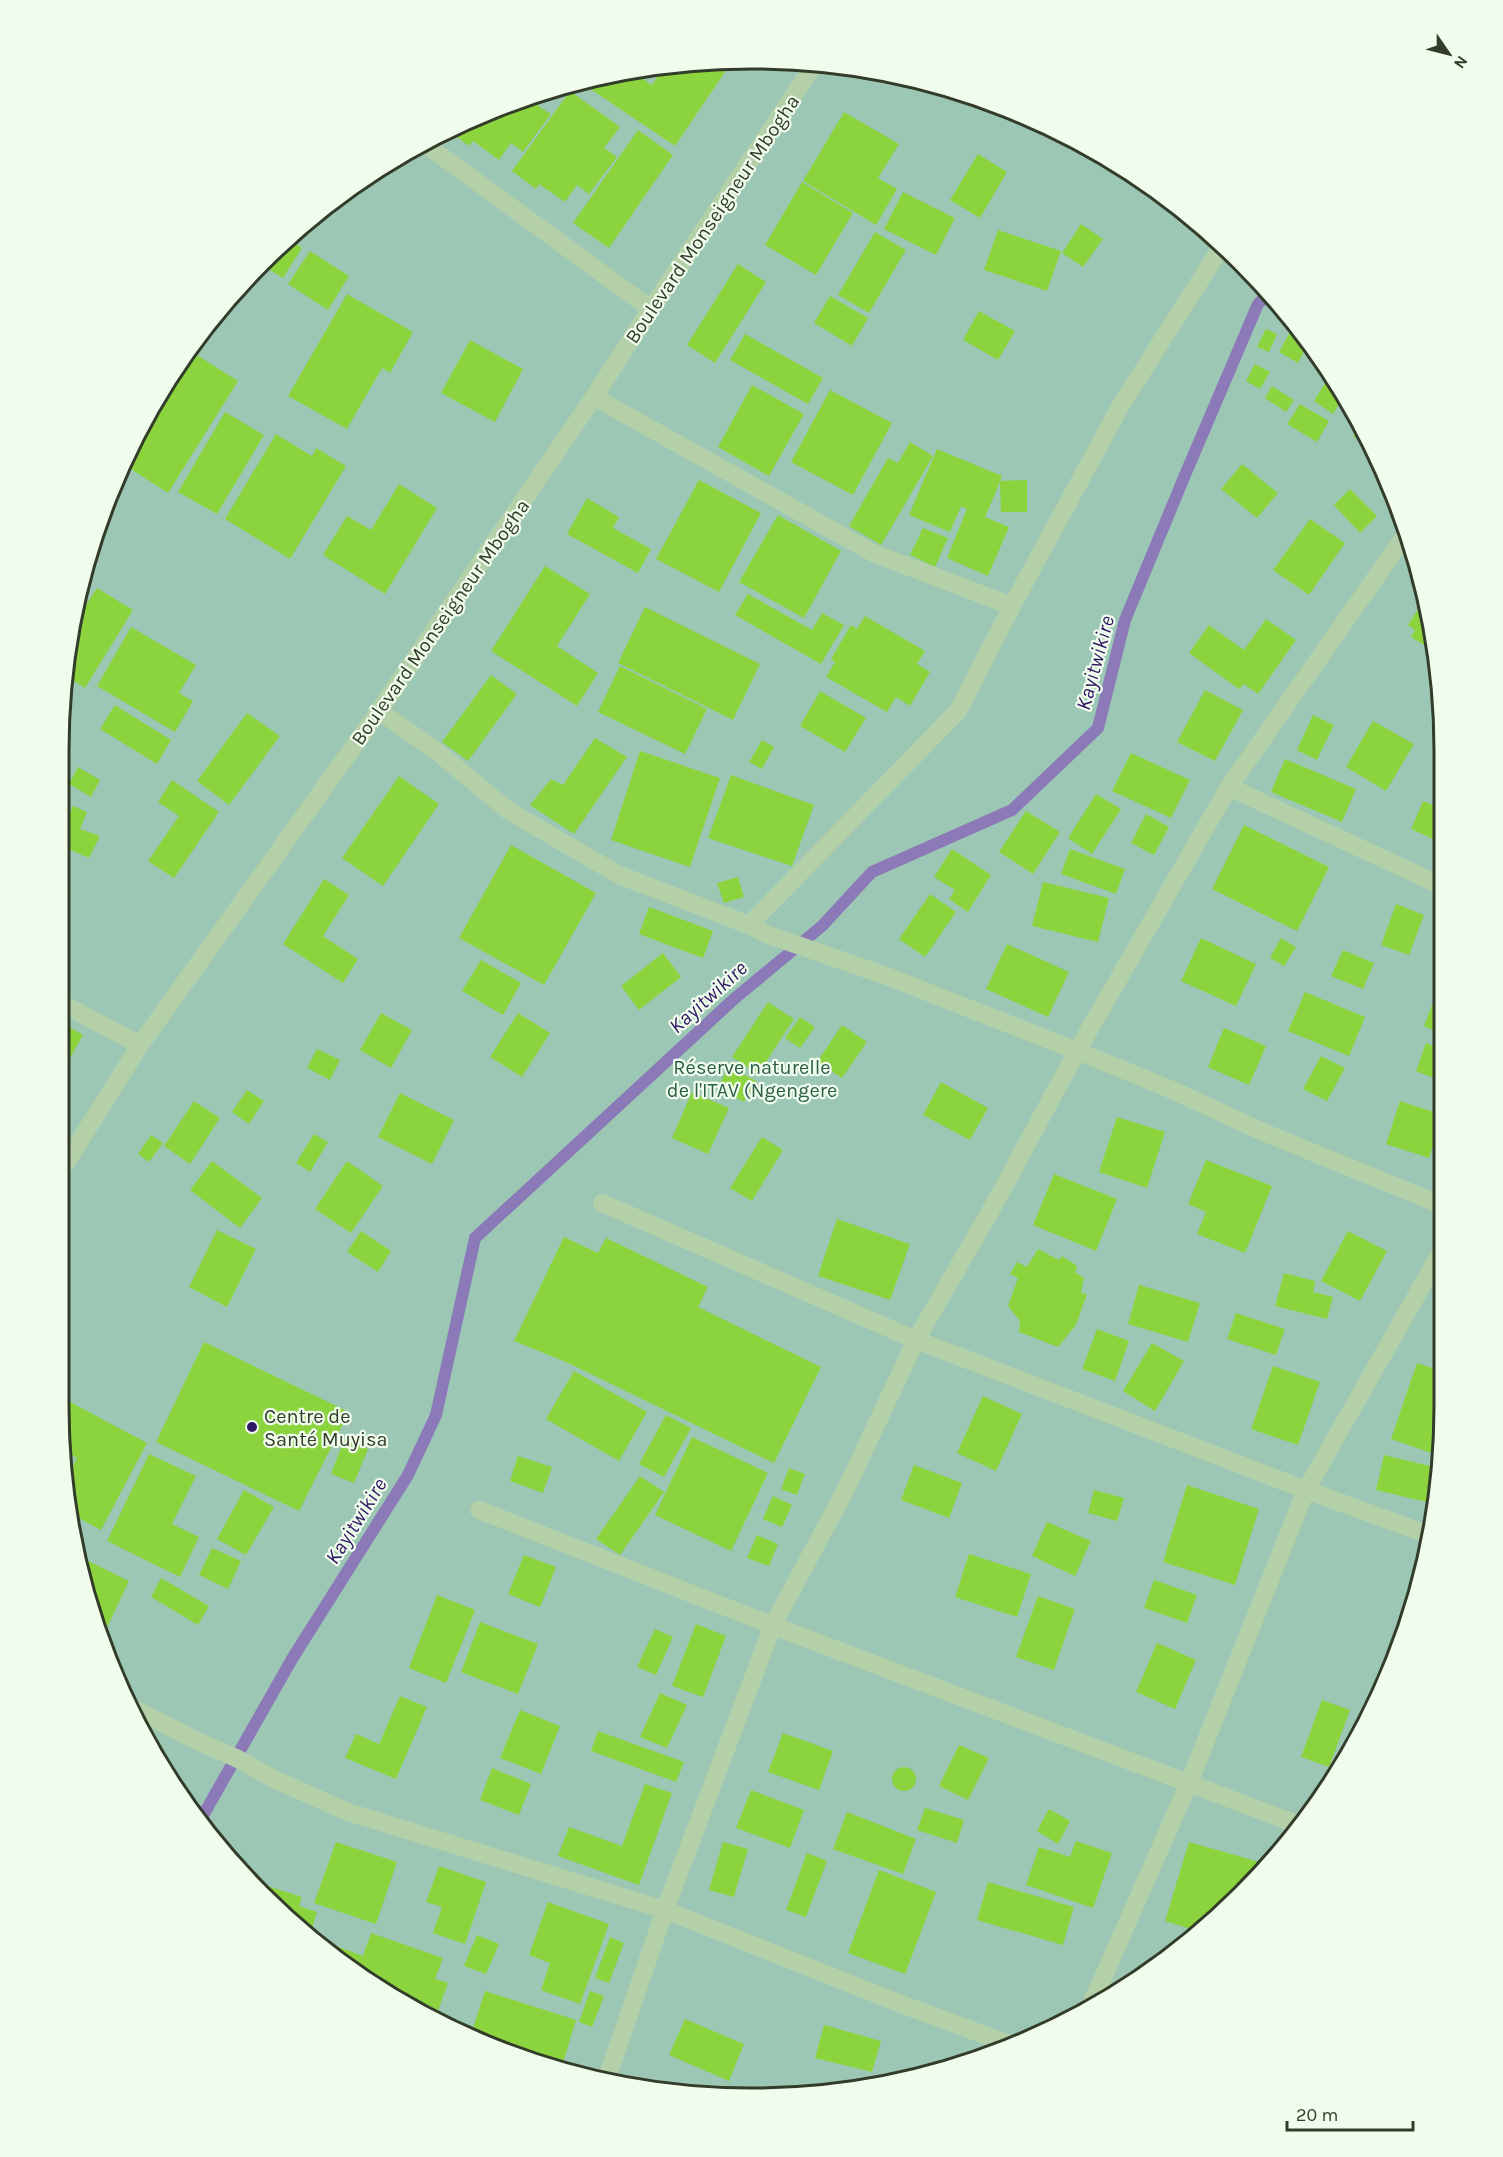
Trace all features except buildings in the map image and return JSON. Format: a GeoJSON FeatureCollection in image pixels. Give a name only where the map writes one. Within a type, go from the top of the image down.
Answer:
{"type":"FeatureCollection","features":[{"type":"Feature","properties":{"kind":"street","name":"Boulevard Monseigneur Mbogha"},"geometry":{"type":"LineString","coordinates":[[69,1157],[140,1045],[379,711],[594,397],[810,72]]}},
{"type":"Feature","properties":{"kind":"street"},"geometry":{"type":"LineString","coordinates":[[431,149],[651,309]]}},
{"type":"Feature","properties":{"kind":"street"},"geometry":{"type":"LineString","coordinates":[[749,925],[958,711],[1121,405],[1218,253]]}},
{"type":"Feature","properties":{"kind":"street"},"geometry":{"type":"LineString","coordinates":[[594,397],[873,553],[1012,606]]}},
{"type":"Feature","properties":{"kind":"street"},"geometry":{"type":"LineString","coordinates":[[609,2073],[665,1910],[773,1626],[845,1491],[916,1340],[995,1203],[1077,1051],[1229,788],[1401,541]]}},
{"type":"Feature","properties":{"kind":"street"},"geometry":{"type":"LineString","coordinates":[[379,711],[435,750],[509,811],[619,875],[749,925],[766,934],[892,978],[1077,1051],[1170,1089],[1263,1132],[1434,1202]]}},
{"type":"Feature","properties":{"kind":"street"},"geometry":{"type":"LineString","coordinates":[[1229,788],[1434,882]]}},
{"type":"Feature","properties":{"kind":"street"},"geometry":{"type":"LineString","coordinates":[[69,1008],[140,1045]]}},
{"type":"Feature","properties":{"kind":"street"},"geometry":{"type":"LineString","coordinates":[[602,1203],[916,1340],[1422,1532]]}},
{"type":"Feature","properties":{"kind":"street"},"geometry":{"type":"LineString","coordinates":[[1095,1996],[1189,1783],[1306,1490],[1434,1265]]}},
{"type":"Feature","properties":{"kind":"street"},"geometry":{"type":"LineString","coordinates":[[478,1510],[773,1626],[1291,1823]]}},
{"type":"Feature","properties":{"kind":"street"},"geometry":{"type":"LineString","coordinates":[[142,1712],[276,1780],[348,1812],[665,1910],[901,2004],[1000,2041]]}},
{"type":"Feature","properties":{"kind":"green space","name":"Réserve naturelle de l'ITAV (Ngengere"},"geometry":{"type":"Polygon","coordinates":[[[707,70],[796,70],[841,75],[885,82],[971,105],[1053,139],[1093,160],[1131,184],[1202,238],[1265,301],[1293,336],[1343,410],[1364,450],[1398,532],[1411,575],[1421,618],[1433,707],[1434,1406],[1433,1450],[1428,1495],[1411,1582],[1398,1625],[1364,1707],[1319,1785],[1265,1856],[1202,1919],[1131,1973],[1093,1997],[1013,2036],[928,2065],[885,2075],[796,2087],[707,2087],[618,2075],[532,2052],[450,2018],[372,1973],[301,1919],[238,1856],[210,1821],[160,1747],[139,1707],[105,1625],[82,1539],[70,1450],[69,752],[70,707],[75,662],[92,575],[105,532],[139,450],[184,372],[238,301],[301,238],[336,210],[410,160],[450,139],[532,105],[575,92],[618,82],[707,70]]]}},
{"type":"Feature","properties":{"kind":"waterway","name":"Kayitwikire"},"geometry":{"type":"LineString","coordinates":[[204,1813],[292,1659],[408,1475],[436,1415],[475,1238],[734,999],[822,926],[872,872],[1012,810],[1098,728],[1125,620],[1258,304],[1263,299]]}},
{"type":"Feature","properties":{"kind":"place","name":"Centre de Santé Muyisa"},"geometry":{"type":"Point","coordinates":[252,1427]}}]}
